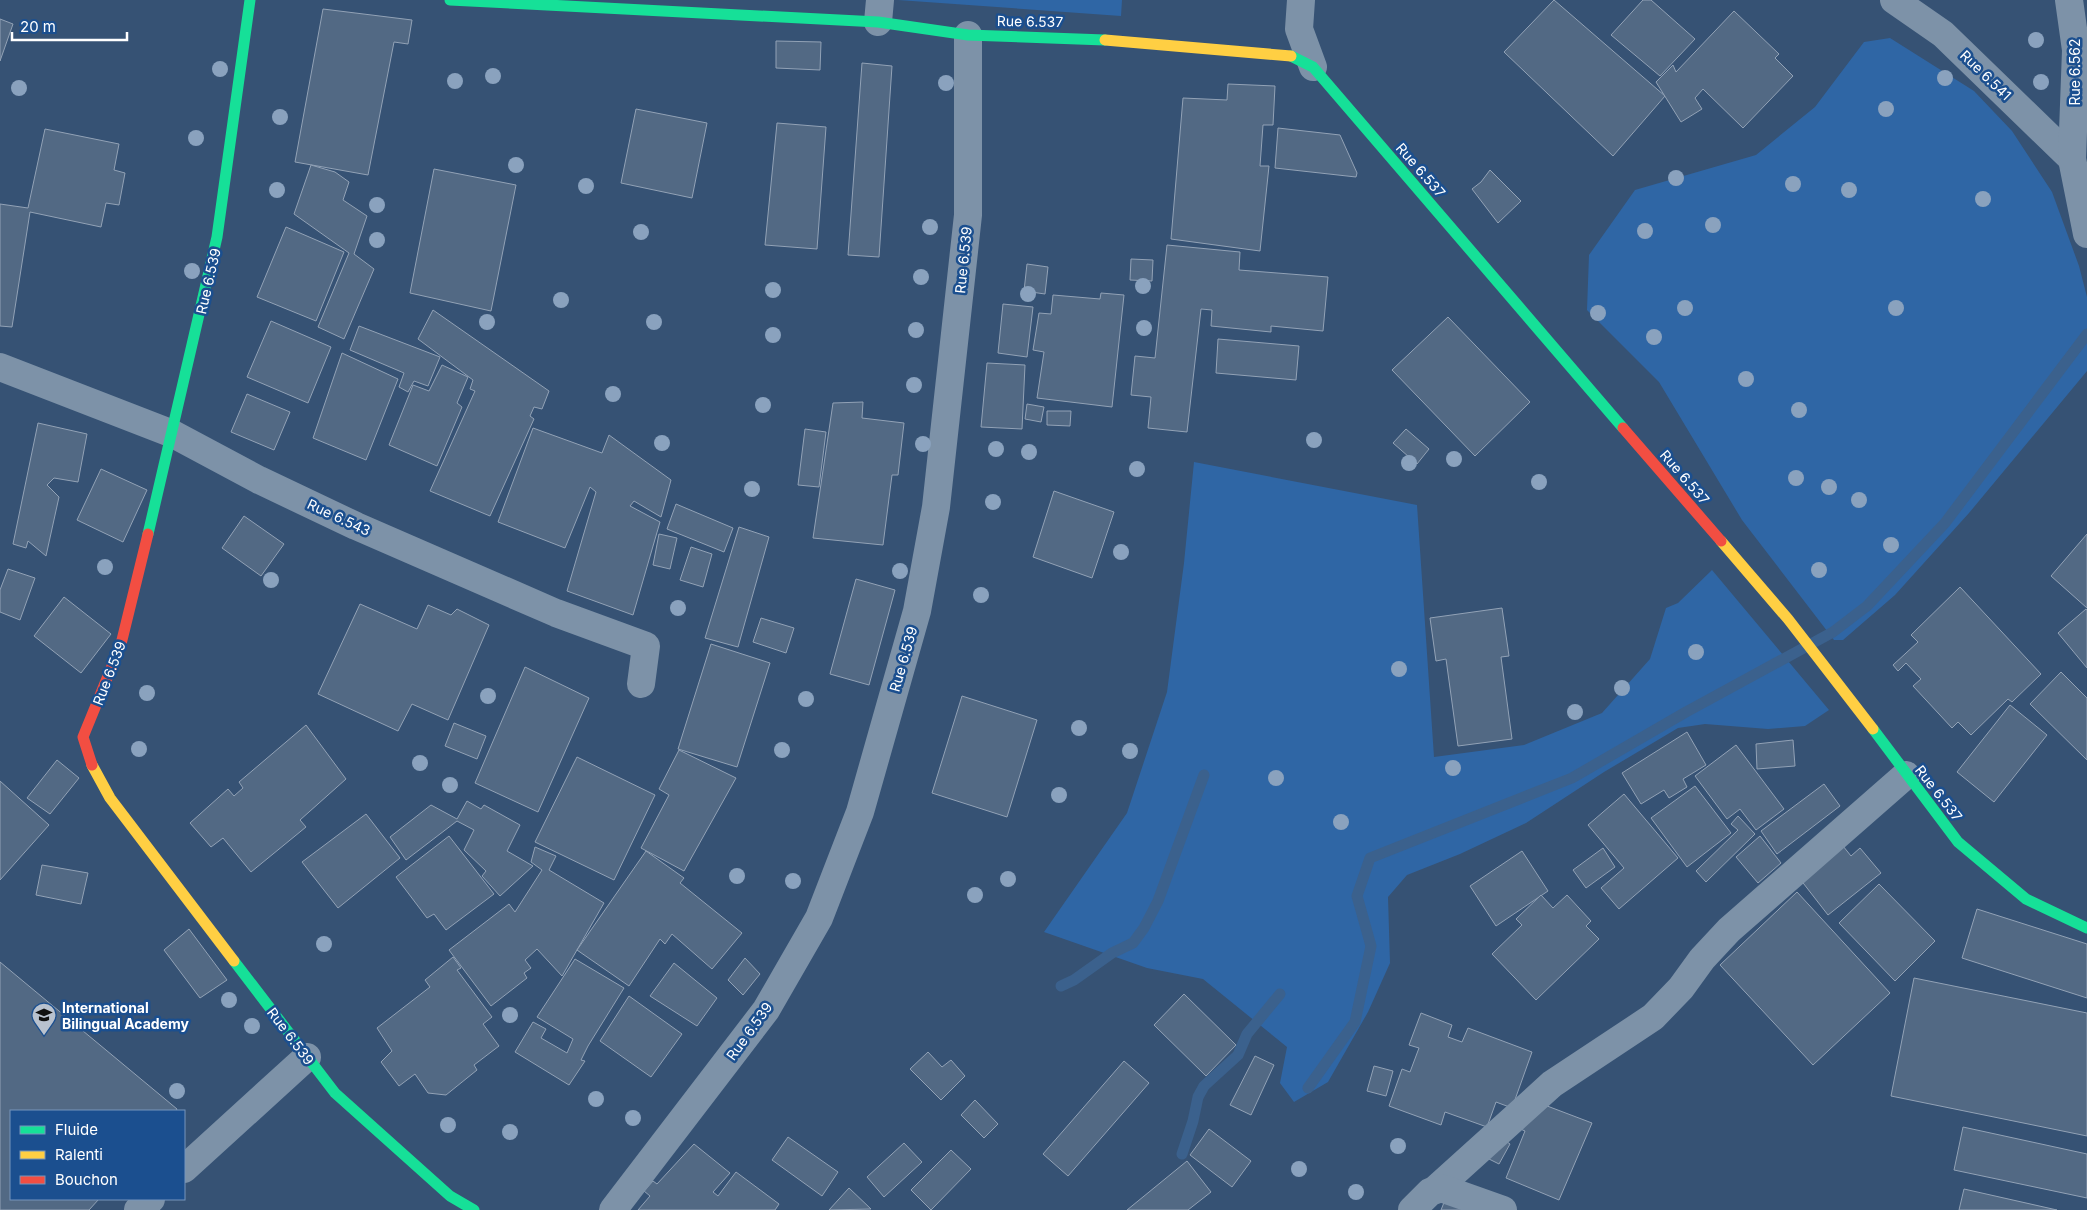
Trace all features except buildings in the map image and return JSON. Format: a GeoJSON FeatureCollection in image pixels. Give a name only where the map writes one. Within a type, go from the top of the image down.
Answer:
{"type":"FeatureCollection","features":[{"type":"Feature","properties":{"kind":"street","name":"Rue 6.539"},"geometry":{"type":"LineString","coordinates":[[250,0],[218,237],[173,434],[121,644],[83,737],[91,763],[110,798],[335,1093],[446,1203],[474,1210]]}},
{"type":"Feature","properties":{"kind":"street","name":"Rue 6.537"},"geometry":{"type":"LineString","coordinates":[[450,0],[879,11],[968,35],[1072,37],[1296,56],[1313,67],[1788,619],[1832,674],[1958,842],[2026,899],[2087,928]]}},
{"type":"Feature","properties":{"kind":"street"},"geometry":{"type":"LineString","coordinates":[[1301,0],[1299,30],[1313,67]]}},
{"type":"Feature","properties":{"kind":"street","name":"Rue 6.541"},"geometry":{"type":"LineString","coordinates":[[1894,0],[1943,34],[2072,158]]}},
{"type":"Feature","properties":{"kind":"street","name":"Rue 6.562"},"geometry":{"type":"LineString","coordinates":[[2069,0],[2076,50],[2072,158],[2087,234]]}},
{"type":"Feature","properties":{"kind":"street","name":"Rue 6.539"},"geometry":{"type":"LineString","coordinates":[[613,1210],[766,1010],[819,918],[860,812],[917,611],[936,507],[968,215],[968,35]]}},
{"type":"Feature","properties":{"kind":"street","name":"Rue 6.543"},"geometry":{"type":"LineString","coordinates":[[0,367],[173,434],[259,480],[356,526],[556,613],[646,646],[641,684]]}},
{"type":"Feature","properties":{"kind":"street"},"geometry":{"type":"LineString","coordinates":[[1412,1210],[1552,1084],[1653,1018],[1681,988],[1702,959],[1729,930],[1906,775]]}},
{"type":"Feature","properties":{"kind":"street"},"geometry":{"type":"LineString","coordinates":[[185,1168],[307,1057]]}},
{"type":"Feature","properties":{"kind":"street"},"geometry":{"type":"LineString","coordinates":[[1437,1188],[1503,1210]]}},
{"type":"Feature","properties":{"kind":"street"},"geometry":{"type":"LineString","coordinates":[[138,1210],[150,1200]]}},
{"type":"Feature","properties":{"kind":"shaded area"},"geometry":{"type":"Polygon","coordinates":[[[898,0],[1122,0],[1121,16],[898,0]]]}},
{"type":"Feature","properties":{"kind":"shaded area"},"geometry":{"type":"Polygon","coordinates":[[[1890,38],[1974,91],[2012,131],[2052,192],[2079,266],[2087,297],[2087,371],[1969,513],[1895,595],[1843,640],[1834,640],[1742,520],[1659,382],[1587,310],[1589,255],[1635,190],[1756,155],[1815,107],[1864,42],[1890,38]]]}},
{"type":"Feature","properties":{"kind":"shaded area"},"geometry":{"type":"Polygon","coordinates":[[[1194,462],[1417,505],[1434,757],[1524,745],[1602,713],[1650,659],[1666,608],[1678,603],[1712,570],[1829,710],[1805,726],[1768,729],[1705,724],[1678,728],[1604,772],[1526,823],[1460,854],[1407,875],[1388,897],[1390,963],[1368,1012],[1328,1082],[1294,1102],[1280,1083],[1287,1047],[1203,979],[1147,968],[1044,932],[1127,813],[1167,692],[1184,563],[1194,462]]]}},
{"type":"Feature","properties":{"kind":"waterway"},"geometry":{"type":"LineString","coordinates":[[1308,1088],[1355,1022],[1371,946],[1357,896],[1370,858],[1572,778],[1686,712],[1833,632],[1867,606],[1945,523],[2087,334]]}},
{"type":"Feature","properties":{"kind":"waterway"},"geometry":{"type":"LineString","coordinates":[[1061,986],[1074,980],[1112,953],[1133,943],[1144,928],[1158,901],[1204,775]]}},
{"type":"Feature","properties":{"kind":"waterway"},"geometry":{"type":"LineString","coordinates":[[1182,1154],[1193,1121],[1198,1097],[1204,1086],[1238,1055],[1247,1034],[1280,994]]}},
{"type":"Feature","properties":{"kind":"traffic: fast"},"geometry":{"type":"LineString","coordinates":[[148,534],[217,237],[250,0]]}},
{"type":"Feature","properties":{"kind":"traffic: fast"},"geometry":{"type":"LineString","coordinates":[[450,0],[878,22],[968,35],[1105,40]]}},
{"type":"Feature","properties":{"kind":"traffic: fast"},"geometry":{"type":"LineString","coordinates":[[1291,56],[1313,67],[1623,428]]}},
{"type":"Feature","properties":{"kind":"traffic: fast"},"geometry":{"type":"LineString","coordinates":[[1873,729],[1958,842],[2026,899],[2087,928]]}},
{"type":"Feature","properties":{"kind":"traffic: fast"},"geometry":{"type":"LineString","coordinates":[[234,961],[335,1093],[450,1196],[474,1210]]}},
{"type":"Feature","properties":{"kind":"traffic: slow"},"geometry":{"type":"LineString","coordinates":[[1105,40],[1291,56]]}},
{"type":"Feature","properties":{"kind":"traffic: slow"},"geometry":{"type":"LineString","coordinates":[[1721,541],[1788,619],[1873,729]]}},
{"type":"Feature","properties":{"kind":"traffic: slow"},"geometry":{"type":"LineString","coordinates":[[92,765],[110,798],[234,961]]}},
{"type":"Feature","properties":{"kind":"traffic: jam"},"geometry":{"type":"LineString","coordinates":[[1623,428],[1721,541]]}},
{"type":"Feature","properties":{"kind":"traffic: jam"},"geometry":{"type":"LineString","coordinates":[[92,765],[83,737],[121,644],[148,534]]}},
{"type":"Feature","properties":{"kind":"place","name":"International Bilingual Academy"},"geometry":{"type":"Point","coordinates":[44,1036]}}]}
